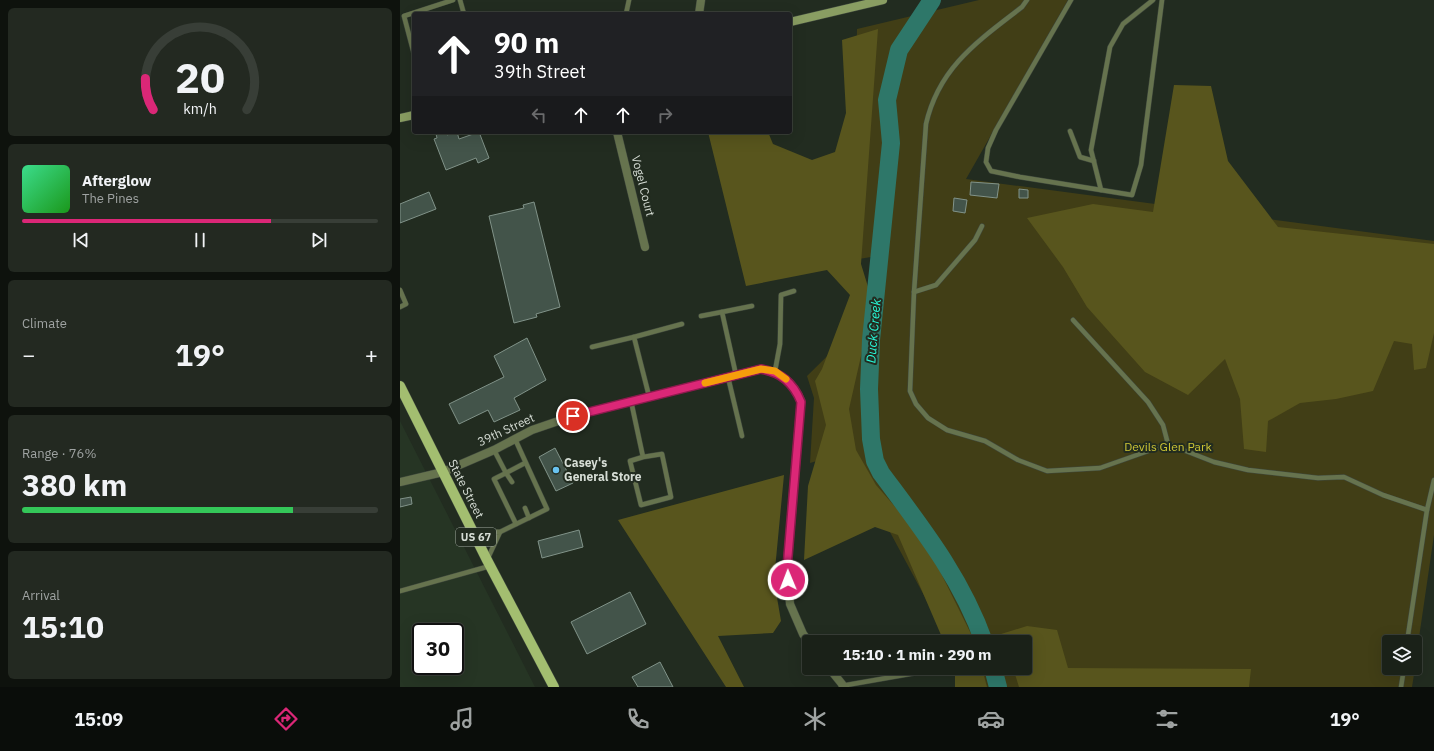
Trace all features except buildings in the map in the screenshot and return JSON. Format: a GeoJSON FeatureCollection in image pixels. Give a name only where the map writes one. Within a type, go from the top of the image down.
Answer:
{"type":"FeatureCollection","features":[{"type":"Feature","properties":{"kind":"main road"},"geometry":{"type":"LineString","coordinates":[[792,22],[882,0]]}},
{"type":"Feature","properties":{"kind":"main road"},"geometry":{"type":"LineString","coordinates":[[400,118],[412,115]]}},
{"type":"Feature","properties":{"kind":"main road","name":"State Street"},"geometry":{"type":"LineString","coordinates":[[400,386],[472,530],[554,687]]}},
{"type":"Feature","properties":{"kind":"street"},"geometry":{"type":"LineString","coordinates":[[699,12],[700,0]]}},
{"type":"Feature","properties":{"kind":"street","name":"Vogel Court"},"geometry":{"type":"LineString","coordinates":[[617,134],[645,247]]}},
{"type":"Feature","properties":{"kind":"street","name":"39th Street"},"geometry":{"type":"LineString","coordinates":[[400,482],[443,472],[494,450],[532,430],[573,416],[761,369],[775,371]]}},
{"type":"Feature","properties":{"kind":"street"},"geometry":{"type":"LineString","coordinates":[[775,371],[795,388],[801,402],[787,568],[790,604],[804,635]]}},
{"type":"Feature","properties":{"kind":"street"},"geometry":{"type":"LineString","coordinates":[[834,675],[841,686]]}},
{"type":"Feature","properties":{"kind":"lane"},"geometry":{"type":"LineString","coordinates":[[416,12],[453,0]]}},
{"type":"Feature","properties":{"kind":"lane"},"geometry":{"type":"LineString","coordinates":[[460,0],[463,12]]}},
{"type":"Feature","properties":{"kind":"lane"},"geometry":{"type":"LineString","coordinates":[[626,12],[629,0]]}},
{"type":"Feature","properties":{"kind":"lane"},"geometry":{"type":"LineString","coordinates":[[1027,0],[1022,7],[972,45],[951,68],[939,86],[930,108],[926,124],[914,292],[910,391],[916,404],[928,418],[947,430],[985,442],[1018,460],[1046,471],[1100,468],[1168,444],[1214,462],[1248,470],[1318,478],[1344,477],[1383,495],[1427,510]]}},
{"type":"Feature","properties":{"kind":"lane"},"geometry":{"type":"LineString","coordinates":[[1071,0],[996,130],[988,148],[986,162],[991,171],[1132,195],[1141,165],[1162,0]]}},
{"type":"Feature","properties":{"kind":"lane"},"geometry":{"type":"LineString","coordinates":[[1101,190],[1091,150],[1110,47],[1123,24],[1153,0]]}},
{"type":"Feature","properties":{"kind":"lane"},"geometry":{"type":"LineString","coordinates":[[412,13],[404,16],[412,46]]}},
{"type":"Feature","properties":{"kind":"lane"},"geometry":{"type":"LineString","coordinates":[[1070,131],[1080,157],[1094,161]]}},
{"type":"Feature","properties":{"kind":"lane"},"geometry":{"type":"LineString","coordinates":[[914,292],[936,285],[974,240],[982,226]]}},
{"type":"Feature","properties":{"kind":"lane"},"geometry":{"type":"LineString","coordinates":[[400,290],[406,304],[400,307]]}},
{"type":"Feature","properties":{"kind":"lane"},"geometry":{"type":"LineString","coordinates":[[775,371],[780,344],[781,295],[794,291]]}},
{"type":"Feature","properties":{"kind":"lane"},"geometry":{"type":"LineString","coordinates":[[701,316],[752,306]]}},
{"type":"Feature","properties":{"kind":"lane"},"geometry":{"type":"LineString","coordinates":[[722,312],[742,436]]}},
{"type":"Feature","properties":{"kind":"lane"},"geometry":{"type":"LineString","coordinates":[[1073,320],[1148,402],[1163,425],[1168,444]]}},
{"type":"Feature","properties":{"kind":"lane"},"geometry":{"type":"LineString","coordinates":[[592,347],[682,324]]}},
{"type":"Feature","properties":{"kind":"lane"},"geometry":{"type":"LineString","coordinates":[[634,337],[649,396]]}},
{"type":"Feature","properties":{"kind":"lane"},"geometry":{"type":"LineString","coordinates":[[631,402],[643,457]]}},
{"type":"Feature","properties":{"kind":"lane"},"geometry":{"type":"LineString","coordinates":[[472,530],[500,532],[547,509],[515,439]]}},
{"type":"Feature","properties":{"kind":"lane"},"geometry":{"type":"LineString","coordinates":[[494,450],[512,482]]}},
{"type":"Feature","properties":{"kind":"lane"},"geometry":{"type":"LineString","coordinates":[[662,454],[671,497],[641,505],[630,461],[643,457],[662,454]]}},
{"type":"Feature","properties":{"kind":"lane"},"geometry":{"type":"LineString","coordinates":[[516,524],[494,479],[526,463]]}},
{"type":"Feature","properties":{"kind":"lane"},"geometry":{"type":"LineString","coordinates":[[1408,635],[1427,510],[1434,480]]}},
{"type":"Feature","properties":{"kind":"lane"},"geometry":{"type":"LineString","coordinates":[[524,508],[530,518]]}},
{"type":"Feature","properties":{"kind":"lane"},"geometry":{"type":"LineString","coordinates":[[400,591],[489,563],[500,532]]}},
{"type":"Feature","properties":{"kind":"lane"},"geometry":{"type":"LineString","coordinates":[[841,686],[904,675]]}},
{"type":"Feature","properties":{"kind":"lane"},"geometry":{"type":"LineString","coordinates":[[1401,687],[1403,675]]}},
{"type":"Feature","properties":{"kind":"shaded area"},"geometry":{"type":"Polygon","coordinates":[[[878,29],[861,264],[869,290],[866,334],[849,409],[856,450],[876,485],[925,541],[972,635],[941,635],[898,535],[875,527],[804,560],[808,486],[826,425],[815,381],[822,369],[850,295],[827,270],[746,286],[708,134],[769,134],[773,144],[812,160],[835,152],[846,113],[842,40],[878,29]]]}},
{"type":"Feature","properties":{"kind":"shaded area"},"geometry":{"type":"Polygon","coordinates":[[[1174,85],[1211,86],[1228,161],[1278,227],[1434,244],[1434,333],[1426,368],[1414,370],[1412,344],[1394,341],[1373,391],[1336,399],[1300,403],[1268,421],[1266,452],[1244,449],[1240,399],[1225,359],[1188,395],[1145,372],[1087,307],[1063,267],[1027,218],[1093,204],[1153,212],[1174,85]]]}},
{"type":"Feature","properties":{"kind":"shaded area"},"geometry":{"type":"Polygon","coordinates":[[[400,421],[535,687],[400,687],[400,421]]]}},
{"type":"Feature","properties":{"kind":"shaded area"},"geometry":{"type":"Polygon","coordinates":[[[784,475],[774,580],[781,621],[773,633],[718,636],[744,687],[726,687],[618,520],[784,475]]]}},
{"type":"Feature","properties":{"kind":"shaded area"},"geometry":{"type":"Polygon","coordinates":[[[1027,626],[1057,630],[1068,668],[1251,669],[1249,687],[1019,687],[1015,675],[1032,675],[1032,635],[1001,634],[1027,626]]]}},
{"type":"Feature","properties":{"kind":"shaded area"},"geometry":{"type":"Polygon","coordinates":[[[955,675],[984,675],[987,687],[955,687],[955,675]]]}},
{"type":"Feature","properties":{"kind":"green space","name":"Devils Glen Park"},"geometry":{"type":"Polygon","coordinates":[[[979,0],[1068,0],[966,179],[1434,241],[1434,535],[1419,635],[1382,635],[1382,675],[1414,675],[1412,687],[973,687],[967,675],[1032,675],[1032,635],[945,635],[847,452],[810,463],[814,398],[807,376],[874,310],[871,257],[853,260],[857,29],[979,0]]]}},
{"type":"Feature","properties":{"kind":"waterway","name":"Duck Creek"},"geometry":{"type":"LineString","coordinates":[[932,0],[899,50],[887,100],[891,143],[871,340],[869,389],[871,439],[875,461],[881,473],[939,553],[964,596],[981,635]]}},
{"type":"Feature","properties":{"kind":"waterway","name":"Duck Creek"},"geometry":{"type":"LineString","coordinates":[[995,675],[998,687]]}},
{"type":"Feature","properties":{"kind":"slow traffic"},"geometry":{"type":"LineString","coordinates":[[705,383],[761,369],[775,371],[786,379]]}},
{"type":"Feature","properties":{"kind":"place","name":"Casey's General Store"},"geometry":{"type":"Point","coordinates":[556,470]}},
{"type":"Feature","properties":{"kind":"route"},"geometry":{"type":"LineString","coordinates":[[573,416],[761,369],[775,371],[786,379],[795,388],[801,402],[801,421],[787,568],[788,580]]}}]}
